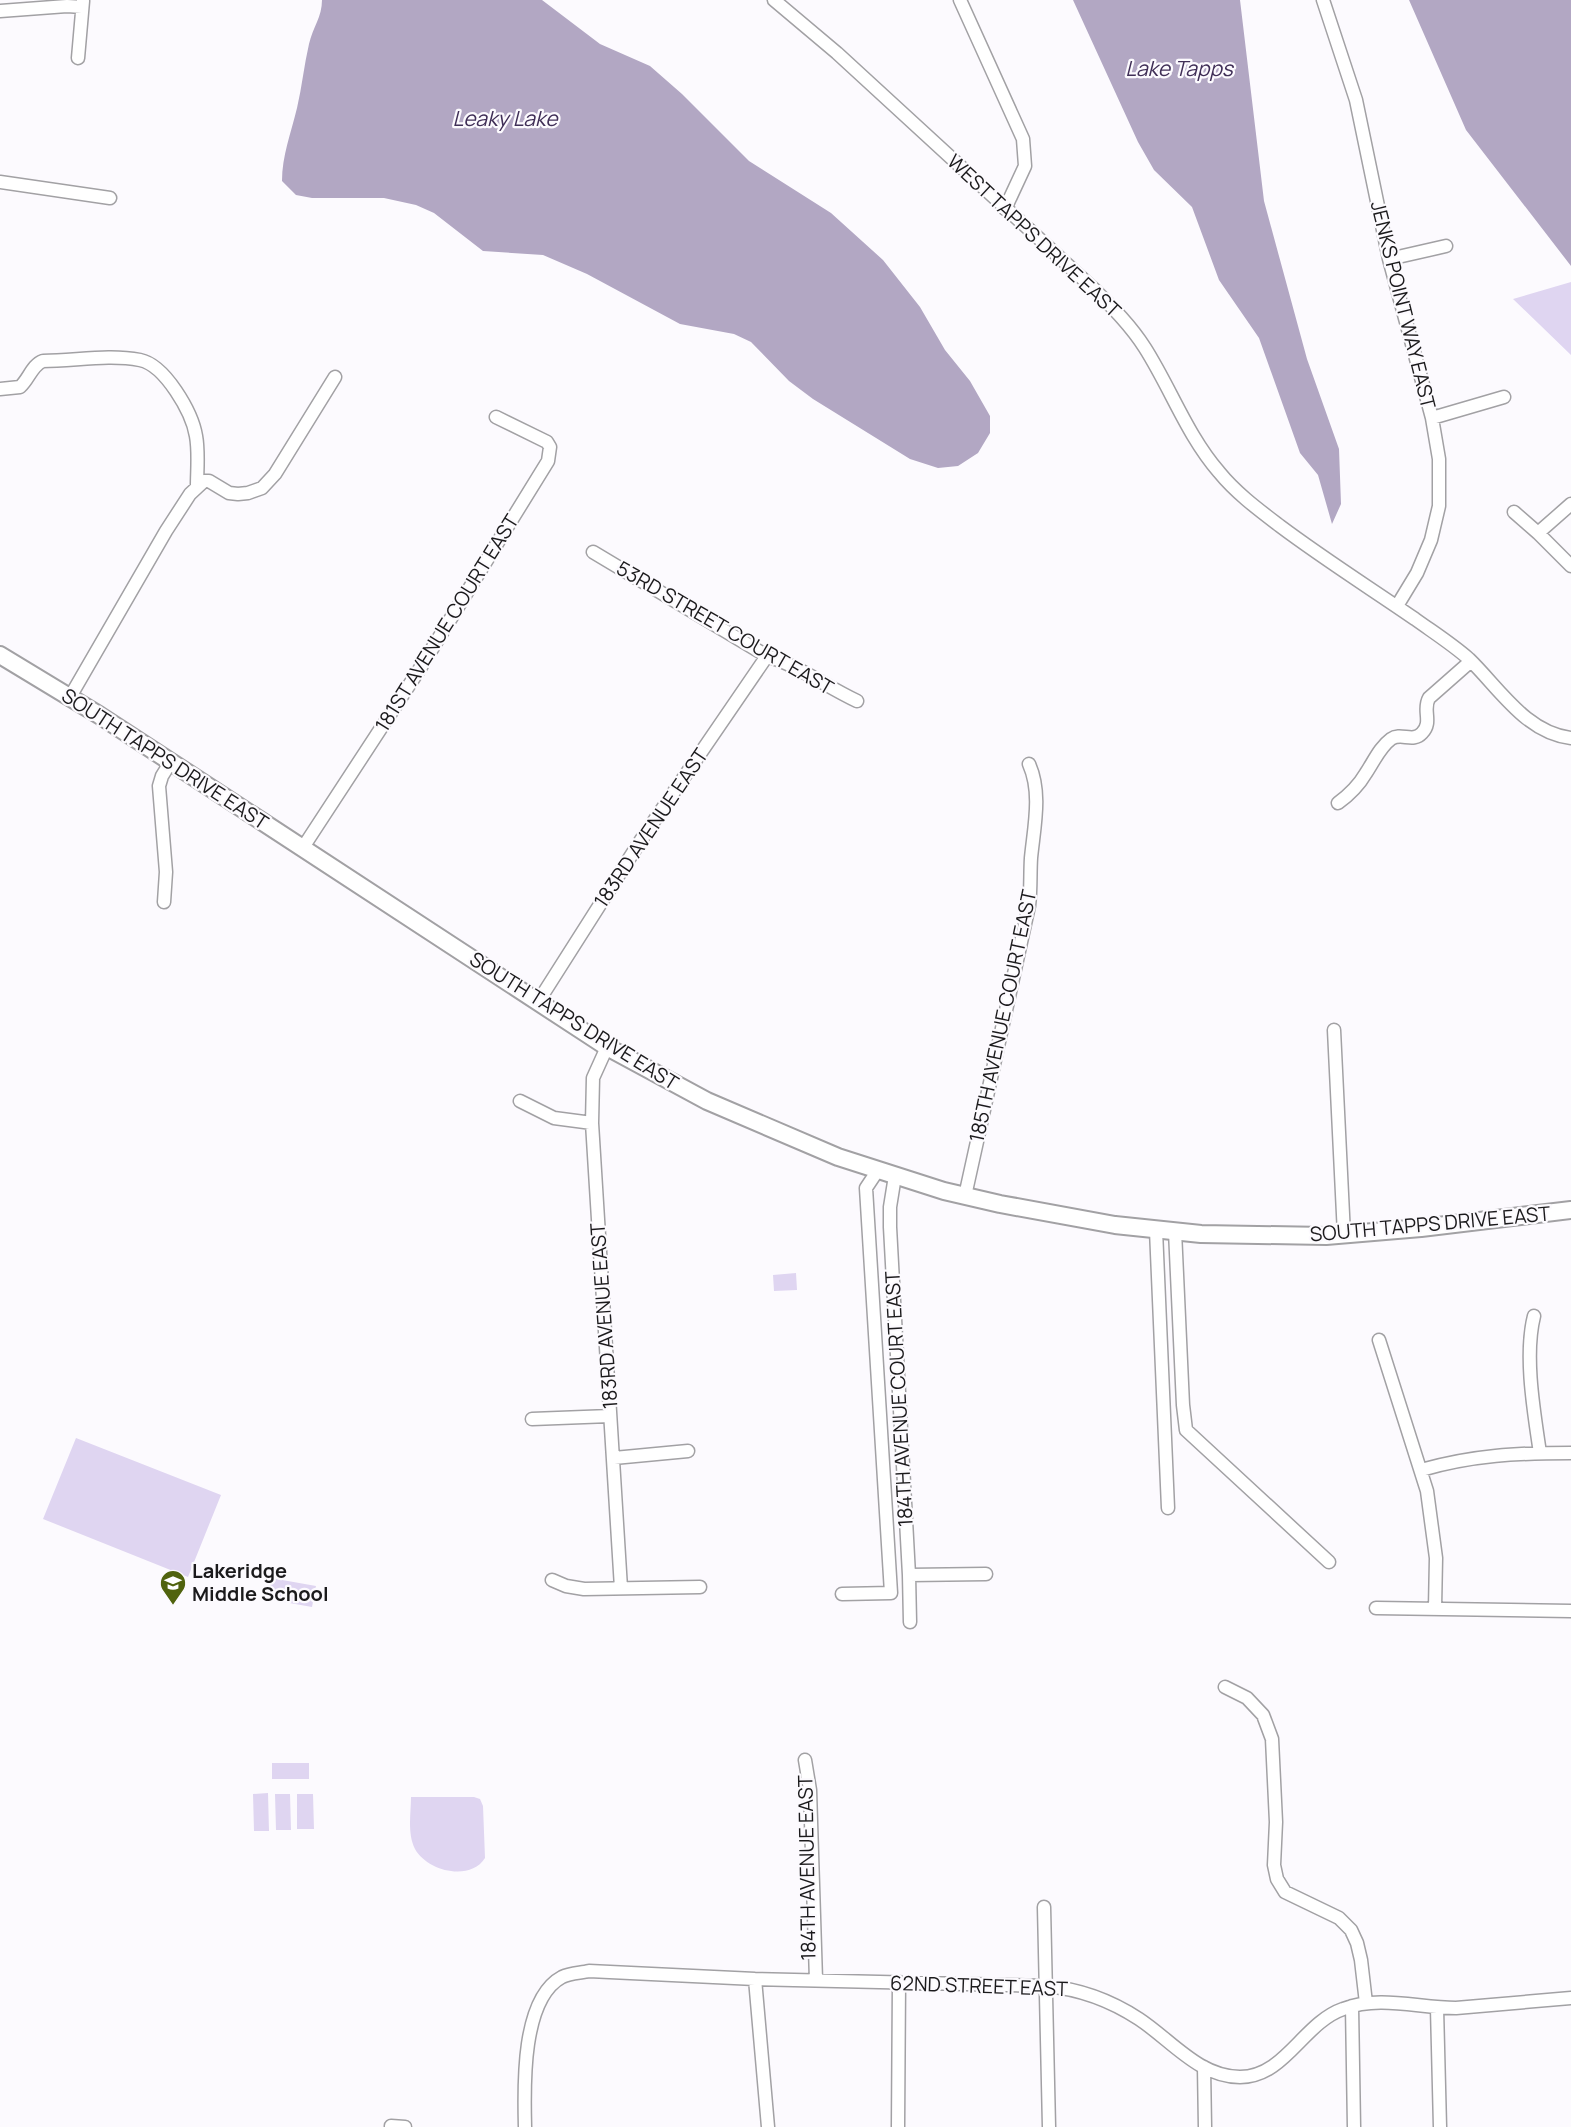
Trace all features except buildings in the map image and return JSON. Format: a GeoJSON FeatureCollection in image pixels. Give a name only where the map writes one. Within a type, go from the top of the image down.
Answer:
{"type":"FeatureCollection","features":[{"type":"Feature","properties":{"kind":"street","name":"WEST TAPPS DRIVE EAST"},"geometry":{"type":"LineString","coordinates":[[774,0],[837,53],[1095,290],[1124,320],[1144,347],[1200,448],[1227,481],[1261,511],[1301,541],[1448,640],[1514,707],[1535,724],[1554,734],[1571,738]]}},
{"type":"Feature","properties":{"kind":"street"},"geometry":{"type":"LineString","coordinates":[[960,0],[1023,139],[1025,166],[1005,209]]}},
{"type":"Feature","properties":{"kind":"street","name":"JENKS POINT WAY EAST"},"geometry":{"type":"LineString","coordinates":[[1323,0],[1356,100],[1389,259],[1432,418],[1440,471],[1437,514],[1425,557],[1397,606]]}},
{"type":"Feature","properties":{"kind":"street"},"geometry":{"type":"LineString","coordinates":[[0,11],[82,3],[78,58]]}},
{"type":"Feature","properties":{"kind":"street"},"geometry":{"type":"LineString","coordinates":[[0,182],[110,198]]}},
{"type":"Feature","properties":{"kind":"street"},"geometry":{"type":"LineString","coordinates":[[1389,259],[1446,246]]}},
{"type":"Feature","properties":{"kind":"street"},"geometry":{"type":"LineString","coordinates":[[0,388],[20,387],[29,378],[36,364],[43,361],[105,357],[148,363],[165,378],[187,410],[192,422],[196,436],[197,487]]}},
{"type":"Feature","properties":{"kind":"street"},"geometry":{"type":"LineString","coordinates":[[70,697],[163,536],[197,487],[204,481],[209,481],[229,493],[238,494],[262,488],[275,474],[335,377]]}},
{"type":"Feature","properties":{"kind":"street"},"geometry":{"type":"LineString","coordinates":[[1432,418],[1504,397]]}},
{"type":"Feature","properties":{"kind":"street","name":"181ST AVENUE COURT EAST"},"geometry":{"type":"LineString","coordinates":[[302,849],[419,670],[548,461],[550,447],[547,442],[496,417]]}},
{"type":"Feature","properties":{"kind":"street"},"geometry":{"type":"LineString","coordinates":[[1538,533],[1571,504]]}},
{"type":"Feature","properties":{"kind":"street"},"geometry":{"type":"LineString","coordinates":[[1514,512],[1571,566]]}},
{"type":"Feature","properties":{"kind":"street","name":"53RD STREET COURT EAST"},"geometry":{"type":"LineString","coordinates":[[593,552],[767,656],[784,661],[835,691],[858,701]]}},
{"type":"Feature","properties":{"kind":"street","name":"SOUTH TAPPS DRIVE EAST"},"geometry":{"type":"LineString","coordinates":[[0,655],[70,697],[607,1047],[735,1114],[803,1143],[878,1170],[965,1196],[1055,1215],[1156,1230],[1264,1236],[1344,1234],[1421,1228],[1571,1210]]}},
{"type":"Feature","properties":{"kind":"street","name":"183RD AVENUE EAST"},"geometry":{"type":"LineString","coordinates":[[538,1002],[635,850],[767,656]]}},
{"type":"Feature","properties":{"kind":"street"},"geometry":{"type":"LineString","coordinates":[[1338,804],[1349,796],[1390,739],[1399,736],[1413,738],[1423,733],[1428,721],[1426,709],[1429,698],[1471,661]]}},
{"type":"Feature","properties":{"kind":"street"},"geometry":{"type":"LineString","coordinates":[[164,902],[166,872],[159,786],[170,763]]}},
{"type":"Feature","properties":{"kind":"street","name":"185TH AVENUE COURT EAST"},"geometry":{"type":"LineString","coordinates":[[965,1196],[1029,906],[1036,813],[1035,777],[1029,764]]}},
{"type":"Feature","properties":{"kind":"street"},"geometry":{"type":"LineString","coordinates":[[1334,1030],[1344,1234]]}},
{"type":"Feature","properties":{"kind":"street","name":"183RD AVENUE EAST"},"geometry":{"type":"LineString","coordinates":[[607,1047],[593,1078],[592,1123],[621,1588]]}},
{"type":"Feature","properties":{"kind":"street"},"geometry":{"type":"LineString","coordinates":[[520,1101],[554,1118],[592,1123]]}},
{"type":"Feature","properties":{"kind":"street"},"geometry":{"type":"LineString","coordinates":[[842,1594],[891,1593],[866,1188],[878,1170]]}},
{"type":"Feature","properties":{"kind":"street","name":"184TH AVENUE COURT EAST"},"geometry":{"type":"LineString","coordinates":[[895,1176],[890,1207],[890,1227],[910,1622]]}},
{"type":"Feature","properties":{"kind":"street"},"geometry":{"type":"LineString","coordinates":[[1156,1230],[1168,1508]]}},
{"type":"Feature","properties":{"kind":"street"},"geometry":{"type":"LineString","coordinates":[[1175,1231],[1186,1430],[1329,1562]]}},
{"type":"Feature","properties":{"kind":"street"},"geometry":{"type":"LineString","coordinates":[[1534,1316],[1530,1332],[1530,1348],[1535,1420],[1540,1453]]}},
{"type":"Feature","properties":{"kind":"street"},"geometry":{"type":"LineString","coordinates":[[1379,1340],[1421,1470],[1434,1535],[1437,1580],[1435,1608]]}},
{"type":"Feature","properties":{"kind":"street"},"geometry":{"type":"LineString","coordinates":[[532,1419],[610,1416]]}},
{"type":"Feature","properties":{"kind":"street"},"geometry":{"type":"LineString","coordinates":[[614,1458],[688,1451]]}},
{"type":"Feature","properties":{"kind":"street"},"geometry":{"type":"LineString","coordinates":[[1421,1470],[1482,1456],[1571,1453]]}},
{"type":"Feature","properties":{"kind":"street"},"geometry":{"type":"LineString","coordinates":[[909,1575],[986,1574]]}},
{"type":"Feature","properties":{"kind":"street"},"geometry":{"type":"LineString","coordinates":[[552,1580],[566,1586],[584,1589],[700,1587]]}},
{"type":"Feature","properties":{"kind":"street"},"geometry":{"type":"LineString","coordinates":[[1376,1608],[1571,1611]]}},
{"type":"Feature","properties":{"kind":"street"},"geometry":{"type":"LineString","coordinates":[[1225,1687],[1247,1698],[1263,1715],[1272,1739],[1276,1822],[1274,1865],[1277,1879],[1285,1892],[1339,1918],[1351,1930],[1361,1960],[1366,2002]]}},
{"type":"Feature","properties":{"kind":"street","name":"184TH AVENUE EAST"},"geometry":{"type":"LineString","coordinates":[[805,1760],[810,1790],[812,1980],[805,1760]]}},
{"type":"Feature","properties":{"kind":"street"},"geometry":{"type":"LineString","coordinates":[[1044,1906],[1049,2127]]}},
{"type":"Feature","properties":{"kind":"street","name":"62ND STREET EAST"},"geometry":{"type":"LineString","coordinates":[[525,2127],[525,2058],[538,2007],[545,1993],[563,1976],[590,1971],[756,1979],[1046,1986],[1084,1992],[1141,2020],[1204,2067],[1220,2074],[1239,2077],[1268,2071],[1324,2018],[1366,2002],[1437,2008],[1476,2007],[1571,1998]]}},
{"type":"Feature","properties":{"kind":"street"},"geometry":{"type":"LineString","coordinates":[[756,1979],[768,2127]]}},
{"type":"Feature","properties":{"kind":"street"},"geometry":{"type":"LineString","coordinates":[[898,2127],[899,1982]]}},
{"type":"Feature","properties":{"kind":"street"},"geometry":{"type":"LineString","coordinates":[[1352,2006],[1354,2127]]}},
{"type":"Feature","properties":{"kind":"street"},"geometry":{"type":"LineString","coordinates":[[1437,2008],[1440,2127]]}},
{"type":"Feature","properties":{"kind":"street"},"geometry":{"type":"LineString","coordinates":[[1204,2067],[1205,2127]]}},
{"type":"Feature","properties":{"kind":"street"},"geometry":{"type":"LineString","coordinates":[[391,2126],[405,2127]]}},
{"type":"Feature","properties":{"kind":"shaded area"},"geometry":{"type":"Polygon","coordinates":[[[1571,282],[1571,355],[1513,299],[1571,282]]]}},
{"type":"Feature","properties":{"kind":"shaded area"},"geometry":{"type":"Polygon","coordinates":[[[796,1273],[797,1290],[774,1291],[773,1275],[796,1273]]]}},
{"type":"Feature","properties":{"kind":"shaded area"},"geometry":{"type":"Polygon","coordinates":[[[76,1438],[221,1495],[188,1577],[43,1519],[76,1438]]]}},
{"type":"Feature","properties":{"kind":"shaded area"},"geometry":{"type":"Polygon","coordinates":[[[271,1578],[316,1586],[312,1607],[267,1599],[271,1578]]]}},
{"type":"Feature","properties":{"kind":"shaded area"},"geometry":{"type":"Polygon","coordinates":[[[272,1763],[309,1763],[309,1779],[272,1779],[272,1763]]]}},
{"type":"Feature","properties":{"kind":"shaded area"},"geometry":{"type":"Polygon","coordinates":[[[268,1793],[269,1831],[254,1831],[253,1794],[268,1793]]]}},
{"type":"Feature","properties":{"kind":"shaded area"},"geometry":{"type":"Polygon","coordinates":[[[275,1794],[290,1794],[291,1830],[276,1830],[275,1794]]]}},
{"type":"Feature","properties":{"kind":"shaded area"},"geometry":{"type":"Polygon","coordinates":[[[297,1794],[313,1794],[314,1829],[297,1829],[297,1794]]]}},
{"type":"Feature","properties":{"kind":"shaded area"},"geometry":{"type":"Polygon","coordinates":[[[411,1797],[474,1797],[480,1799],[483,1806],[485,1858],[469,1870],[459,1872],[438,1868],[421,1857],[415,1849],[411,1836],[411,1797]]]}},
{"type":"Feature","properties":{"kind":"water","name":"Leaky Lake"},"geometry":{"type":"Polygon","coordinates":[[[322,0],[542,0],[600,44],[650,66],[682,94],[749,161],[831,213],[883,260],[920,307],[945,350],[970,381],[990,416],[990,433],[978,453],[958,466],[938,468],[910,459],[813,399],[789,381],[751,342],[734,334],[680,324],[587,274],[543,255],[483,251],[434,213],[416,205],[384,198],[312,198],[296,195],[282,181],[284,163],[309,44],[321,12],[322,0]]]}},
{"type":"Feature","properties":{"kind":"water","name":"Lake Tapps"},"geometry":{"type":"Polygon","coordinates":[[[1073,0],[1240,0],[1264,201],[1307,359],[1339,449],[1341,504],[1332,524],[1318,475],[1300,453],[1259,338],[1219,280],[1192,207],[1154,170],[1138,142],[1073,0]]]}},
{"type":"Feature","properties":{"kind":"water"},"geometry":{"type":"Polygon","coordinates":[[[1409,0],[1571,0],[1571,266],[1466,130],[1409,0]]]}},
{"type":"Feature","properties":{"kind":"place","name":"Lakeridge Middle School"},"geometry":{"type":"Point","coordinates":[173,1606]}}]}
